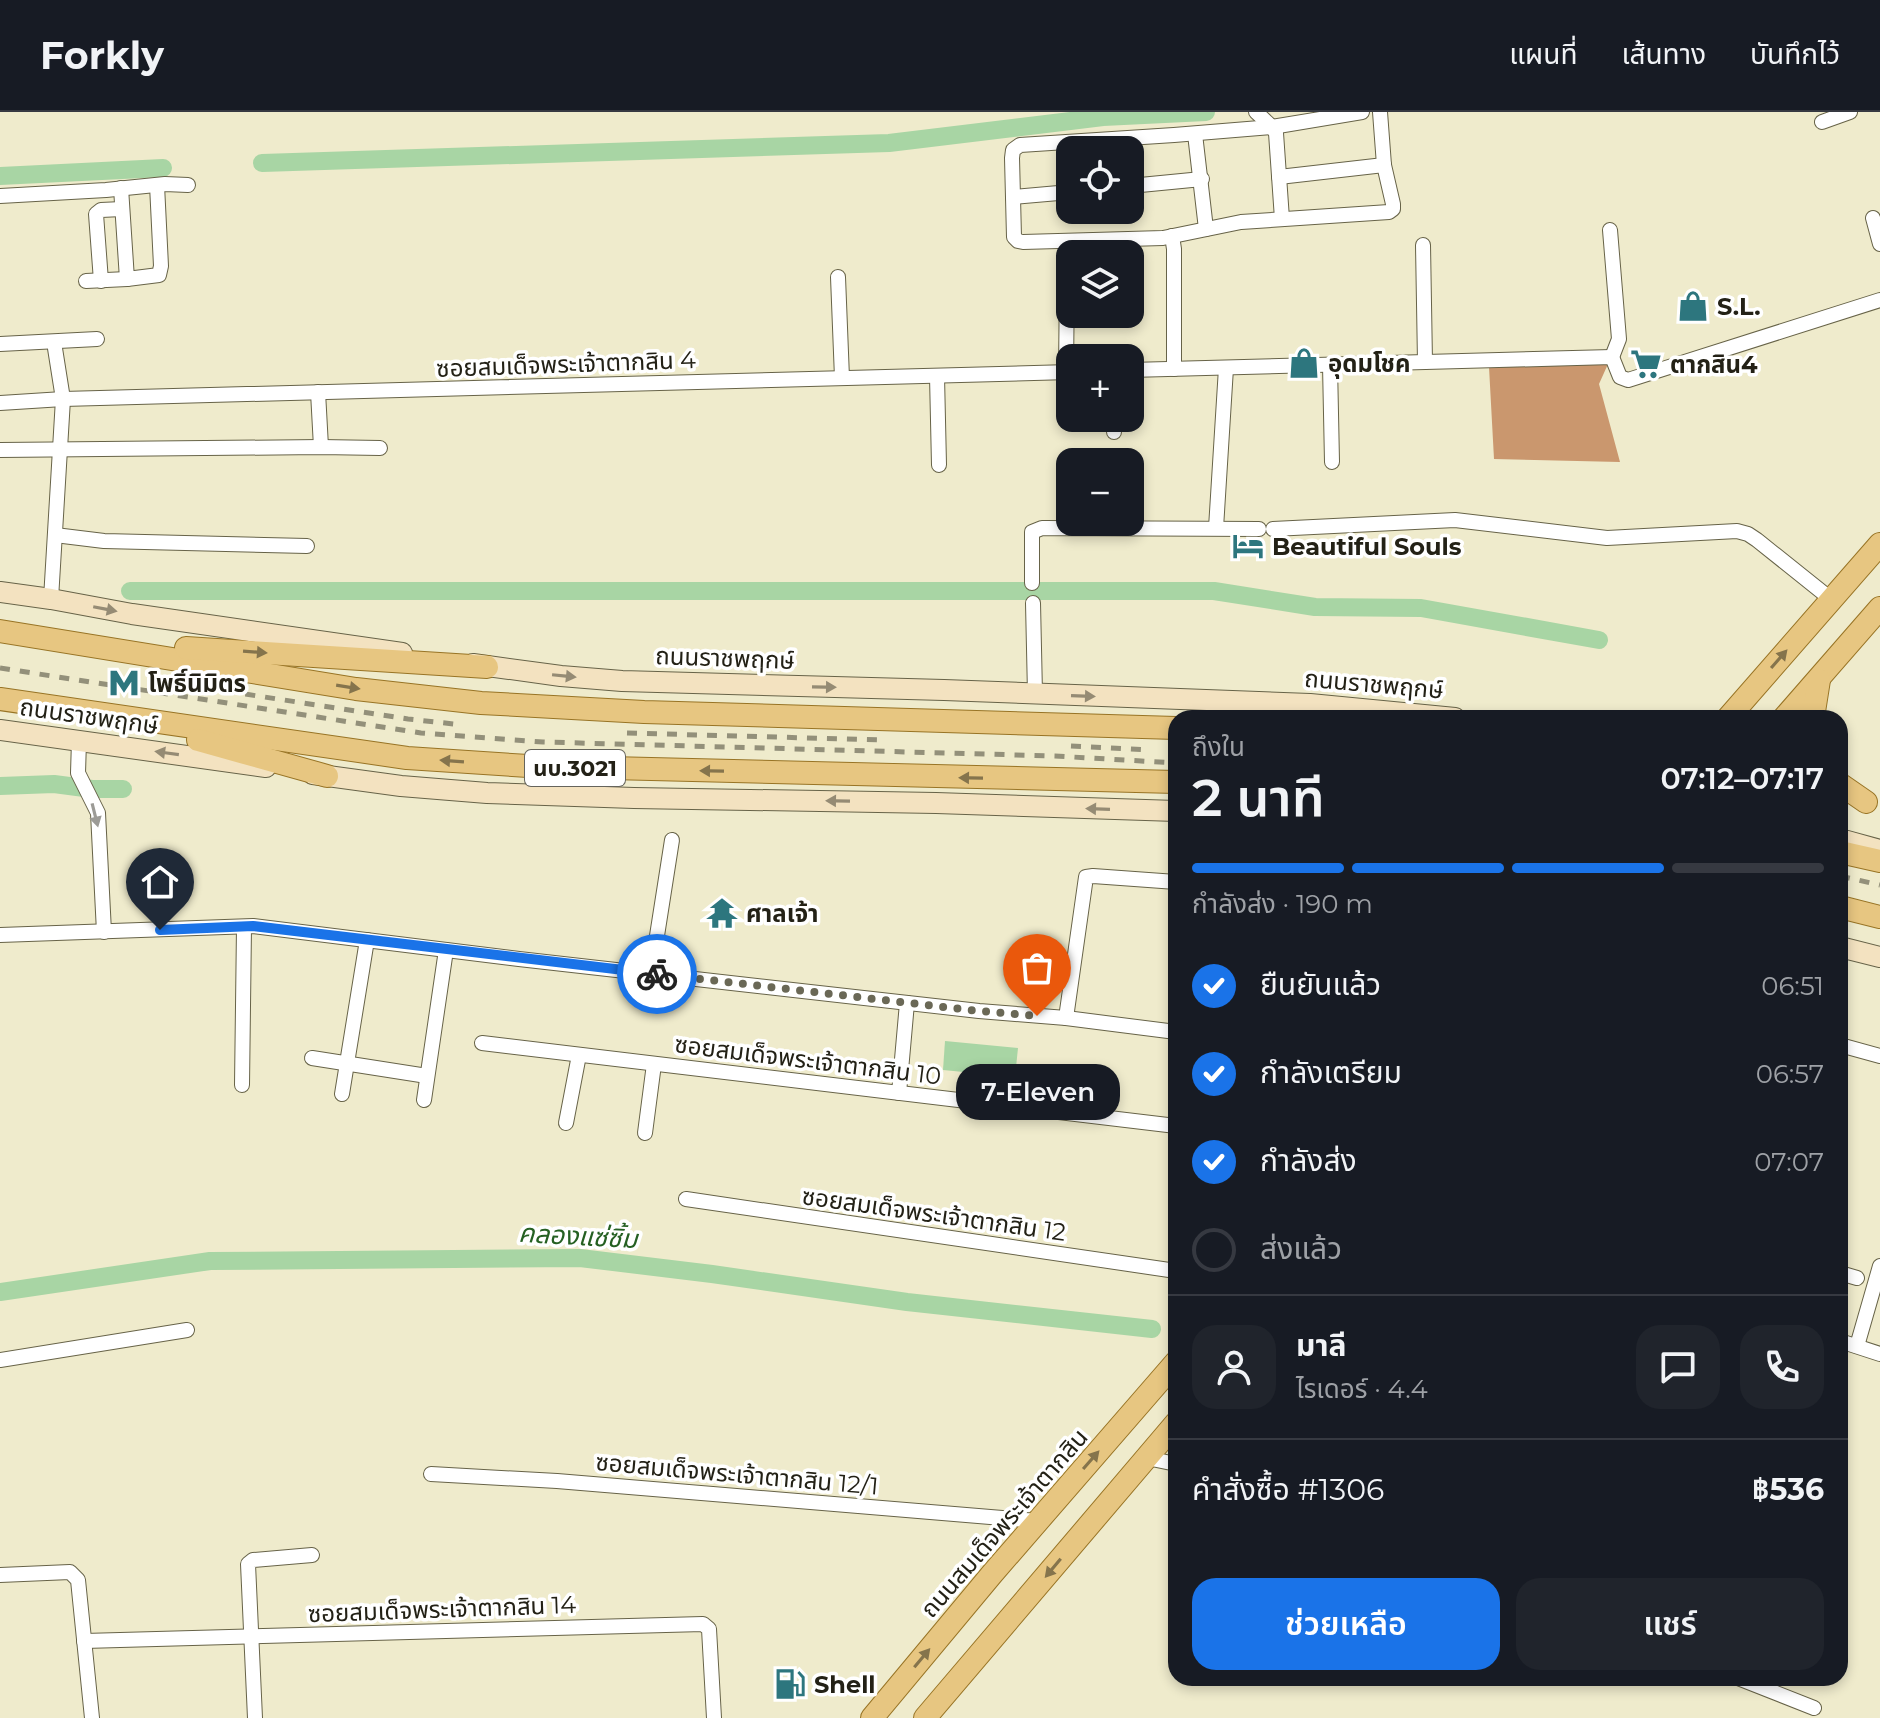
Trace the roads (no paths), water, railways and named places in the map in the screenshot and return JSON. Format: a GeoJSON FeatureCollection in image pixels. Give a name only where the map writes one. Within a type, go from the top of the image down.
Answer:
{"type":"FeatureCollection","features":[{"type":"Feature","properties":{"kind":"main road"},"geometry":{"type":"LineString","coordinates":[[1735,710],[1880,544]]}},
{"type":"Feature","properties":{"kind":"main road","name":"ถนนราชพฤกษ์"},"geometry":{"type":"LineString","coordinates":[[0,592],[487,667],[622,681],[1310,704],[1372,710]]}},
{"type":"Feature","properties":{"kind":"main road"},"geometry":{"type":"LineString","coordinates":[[1791,710],[1880,608]]}},
{"type":"Feature","properties":{"kind":"main road"},"geometry":{"type":"LineString","coordinates":[[0,631],[356,689],[481,703],[644,712],[1168,728]]}},
{"type":"Feature","properties":{"kind":"main road"},"geometry":{"type":"LineString","coordinates":[[65,640],[487,667]]}},
{"type":"Feature","properties":{"kind":"main road"},"geometry":{"type":"LineString","coordinates":[[1814,710],[1819,678]]}},
{"type":"Feature","properties":{"kind":"main road","name":"ถนนราชพฤกษ์"},"geometry":{"type":"LineString","coordinates":[[0,699],[407,758],[528,766],[1168,782]]}},
{"type":"Feature","properties":{"kind":"main road"},"geometry":{"type":"LineString","coordinates":[[1310,704],[1323,710]]}},
{"type":"Feature","properties":{"kind":"main road"},"geometry":{"type":"LineString","coordinates":[[104,714],[327,776]]}},
{"type":"Feature","properties":{"kind":"main road","name":"ถนนราชพฤกษ์"},"geometry":{"type":"LineString","coordinates":[[0,730],[401,786],[487,793],[1168,811]]}},
{"type":"Feature","properties":{"kind":"main road"},"geometry":{"type":"LineString","coordinates":[[1848,789],[1873,803]]}},
{"type":"Feature","properties":{"kind":"main road"},"geometry":{"type":"LineString","coordinates":[[1848,798],[1873,803]]}},
{"type":"Feature","properties":{"kind":"main road"},"geometry":{"type":"LineString","coordinates":[[1848,841],[1880,850]]}},
{"type":"Feature","properties":{"kind":"main road"},"geometry":{"type":"LineString","coordinates":[[1848,854],[1880,861]]}},
{"type":"Feature","properties":{"kind":"main road"},"geometry":{"type":"LineString","coordinates":[[1848,909],[1880,917]]}},
{"type":"Feature","properties":{"kind":"main road"},"geometry":{"type":"LineString","coordinates":[[1848,949],[1880,957]]}},
{"type":"Feature","properties":{"kind":"main road","name":"ถนนสมเด็จพระเจ้าตากสิน"},"geometry":{"type":"LineString","coordinates":[[872,1718],[1168,1371]]}},
{"type":"Feature","properties":{"kind":"main road"},"geometry":{"type":"LineString","coordinates":[[925,1718],[1168,1433]]}},
{"type":"Feature","properties":{"kind":"street"},"geometry":{"type":"LineString","coordinates":[[1362,112],[1272,127],[1020,145],[1013,150],[1014,237],[1023,242],[1163,238],[1241,222],[1389,212],[1393,204],[1384,165],[1380,112]]}},
{"type":"Feature","properties":{"kind":"street"},"geometry":{"type":"LineString","coordinates":[[1822,122],[1850,112]]}},
{"type":"Feature","properties":{"kind":"street"},"geometry":{"type":"LineString","coordinates":[[1257,113],[1276,133],[1282,219]]}},
{"type":"Feature","properties":{"kind":"street"},"geometry":{"type":"LineString","coordinates":[[1195,134],[1206,229]]}},
{"type":"Feature","properties":{"kind":"street"},"geometry":{"type":"LineString","coordinates":[[1279,177],[1384,165]]}},
{"type":"Feature","properties":{"kind":"street"},"geometry":{"type":"LineString","coordinates":[[1144,185],[1202,179]]}},
{"type":"Feature","properties":{"kind":"street"},"geometry":{"type":"LineString","coordinates":[[122,209],[101,210],[96,214],[93,281],[159,275],[157,185]]}},
{"type":"Feature","properties":{"kind":"street"},"geometry":{"type":"LineString","coordinates":[[0,196],[188,185]]}},
{"type":"Feature","properties":{"kind":"street"},"geometry":{"type":"LineString","coordinates":[[121,188],[127,279]]}},
{"type":"Feature","properties":{"kind":"street"},"geometry":{"type":"LineString","coordinates":[[1013,197],[1056,193]]}},
{"type":"Feature","properties":{"kind":"street"},"geometry":{"type":"LineString","coordinates":[[1873,218],[1880,244]]}},
{"type":"Feature","properties":{"kind":"street"},"geometry":{"type":"LineString","coordinates":[[1610,230],[1619,339],[1612,357],[1620,377],[1628,380],[1880,300]]}},
{"type":"Feature","properties":{"kind":"street"},"geometry":{"type":"LineString","coordinates":[[1172,236],[1174,369]]}},
{"type":"Feature","properties":{"kind":"street"},"geometry":{"type":"LineString","coordinates":[[1423,245],[1425,362]]}},
{"type":"Feature","properties":{"kind":"street"},"geometry":{"type":"LineString","coordinates":[[838,277],[842,378]]}},
{"type":"Feature","properties":{"kind":"street"},"geometry":{"type":"LineString","coordinates":[[0,344],[97,339]]}},
{"type":"Feature","properties":{"kind":"street"},"geometry":{"type":"LineString","coordinates":[[51,599],[63,399],[54,342]]}},
{"type":"Feature","properties":{"kind":"street"},"geometry":{"type":"LineString","coordinates":[[1144,370],[1612,357]]}},
{"type":"Feature","properties":{"kind":"street"},"geometry":{"type":"LineString","coordinates":[[1330,365],[1332,462]]}},
{"type":"Feature","properties":{"kind":"street"},"geometry":{"type":"LineString","coordinates":[[1216,528],[1226,368]]}},
{"type":"Feature","properties":{"kind":"street","name":"ซอยสมเด็จพระเจ้าตากสิน 4"},"geometry":{"type":"LineString","coordinates":[[0,403],[1056,372]]}},
{"type":"Feature","properties":{"kind":"street"},"geometry":{"type":"LineString","coordinates":[[937,376],[939,465]]}},
{"type":"Feature","properties":{"kind":"street"},"geometry":{"type":"LineString","coordinates":[[318,392],[321,447]]}},
{"type":"Feature","properties":{"kind":"street"},"geometry":{"type":"LineString","coordinates":[[0,450],[380,448]]}},
{"type":"Feature","properties":{"kind":"street"},"geometry":{"type":"LineString","coordinates":[[1032,583],[1032,532],[1042,528],[1266,529],[1455,520],[1607,538],[1737,531],[1757,540],[1832,600]]}},
{"type":"Feature","properties":{"kind":"street"},"geometry":{"type":"LineString","coordinates":[[55,535],[104,541],[307,546]]}},
{"type":"Feature","properties":{"kind":"street"},"geometry":{"type":"LineString","coordinates":[[1033,603],[1035,694]]}},
{"type":"Feature","properties":{"kind":"street"},"geometry":{"type":"LineString","coordinates":[[79,741],[78,773],[98,813],[104,932]]}},
{"type":"Feature","properties":{"kind":"street"},"geometry":{"type":"LineString","coordinates":[[651,974],[672,840]]}},
{"type":"Feature","properties":{"kind":"street"},"geometry":{"type":"LineString","coordinates":[[1066,1018],[1086,877],[1168,881]]}},
{"type":"Feature","properties":{"kind":"street"},"geometry":{"type":"LineString","coordinates":[[242,1085],[244,927]]}},
{"type":"Feature","properties":{"kind":"street"},"geometry":{"type":"LineString","coordinates":[[0,935],[244,927],[1168,1031]]}},
{"type":"Feature","properties":{"kind":"street"},"geometry":{"type":"LineString","coordinates":[[342,1094],[367,940]]}},
{"type":"Feature","properties":{"kind":"street"},"geometry":{"type":"LineString","coordinates":[[424,1100],[446,950]]}},
{"type":"Feature","properties":{"kind":"street"},"geometry":{"type":"LineString","coordinates":[[899,1093],[907,1003]]}},
{"type":"Feature","properties":{"kind":"street","name":"ซอยสมเด็จพระเจ้าตากสิน 10"},"geometry":{"type":"LineString","coordinates":[[482,1043],[1168,1125]]}},
{"type":"Feature","properties":{"kind":"street"},"geometry":{"type":"LineString","coordinates":[[1848,1047],[1880,1056]]}},
{"type":"Feature","properties":{"kind":"street"},"geometry":{"type":"LineString","coordinates":[[566,1123],[579,1055]]}},
{"type":"Feature","properties":{"kind":"street"},"geometry":{"type":"LineString","coordinates":[[312,1058],[427,1076]]}},
{"type":"Feature","properties":{"kind":"street"},"geometry":{"type":"LineString","coordinates":[[645,1133],[654,1064]]}},
{"type":"Feature","properties":{"kind":"street","name":"ซอยสมเด็จพระเจ้าตากสิน 12"},"geometry":{"type":"LineString","coordinates":[[686,1199],[1168,1270]]}},
{"type":"Feature","properties":{"kind":"street"},"geometry":{"type":"LineString","coordinates":[[1857,1346],[1880,1266]]}},
{"type":"Feature","properties":{"kind":"street"},"geometry":{"type":"LineString","coordinates":[[1848,1275],[1857,1278]]}},
{"type":"Feature","properties":{"kind":"street"},"geometry":{"type":"LineString","coordinates":[[0,1360],[187,1330]]}},
{"type":"Feature","properties":{"kind":"street"},"geometry":{"type":"LineString","coordinates":[[1848,1343],[1880,1354]]}},
{"type":"Feature","properties":{"kind":"street"},"geometry":{"type":"LineString","coordinates":[[1147,1458],[1168,1462]]}},
{"type":"Feature","properties":{"kind":"street","name":"ซอยสมเด็จพระเจ้าตากสิน 12/1"},"geometry":{"type":"LineString","coordinates":[[431,1474],[1038,1521]]}},
{"type":"Feature","properties":{"kind":"street"},"geometry":{"type":"LineString","coordinates":[[255,1718],[248,1564],[253,1560],[312,1555]]}},
{"type":"Feature","properties":{"kind":"street"},"geometry":{"type":"LineString","coordinates":[[0,1575],[70,1572],[78,1580],[92,1718]]}},
{"type":"Feature","properties":{"kind":"street","name":"ซอยสมเด็จพระเจ้าตากสิน 14"},"geometry":{"type":"LineString","coordinates":[[84,1641],[703,1624],[709,1629],[714,1718]]}},
{"type":"Feature","properties":{"kind":"street"},"geometry":{"type":"LineString","coordinates":[[1758,1686],[1814,1708]]}},
{"type":"Feature","properties":{"kind":"waterway"},"geometry":{"type":"LineString","coordinates":[[262,163],[889,143],[1103,117],[1206,112]]}},
{"type":"Feature","properties":{"kind":"waterway"},"geometry":{"type":"LineString","coordinates":[[0,176],[163,168]]}},
{"type":"Feature","properties":{"kind":"waterway"},"geometry":{"type":"LineString","coordinates":[[130,591],[1214,591],[1315,607],[1421,608],[1599,640]]}},
{"type":"Feature","properties":{"kind":"waterway"},"geometry":{"type":"LineString","coordinates":[[0,786],[54,784],[123,789]]}},
{"type":"Feature","properties":{"kind":"waterway","name":"คลองแซ่ซิ้ม"},"geometry":{"type":"LineString","coordinates":[[0,1292],[210,1261],[580,1258],[907,1302],[1152,1329]]}},
{"type":"Feature","properties":{"kind":"railway"},"geometry":{"type":"LineString","coordinates":[[0,668],[421,733],[543,742],[1055,756],[1168,763]]}},
{"type":"Feature","properties":{"kind":"railway"},"geometry":{"type":"LineString","coordinates":[[186,685],[463,725]]}},
{"type":"Feature","properties":{"kind":"railway"},"geometry":{"type":"LineString","coordinates":[[627,733],[883,740]]}},
{"type":"Feature","properties":{"kind":"railway"},"geometry":{"type":"LineString","coordinates":[[1071,746],[1150,750]]}},
{"type":"Feature","properties":{"kind":"railway"},"geometry":{"type":"LineString","coordinates":[[1848,878],[1880,885]]}},
{"type":"Feature","properties":{"kind":"place","name":"S.L."},"geometry":{"type":"Point","coordinates":[1693,306]}},
{"type":"Feature","properties":{"kind":"place","name":"อุดมโชค"},"geometry":{"type":"Point","coordinates":[1304,363]}},
{"type":"Feature","properties":{"kind":"place","name":"ตากสิน4"},"geometry":{"type":"Point","coordinates":[1646,364]}},
{"type":"Feature","properties":{"kind":"place","name":"Beautiful Souls"},"geometry":{"type":"Point","coordinates":[1248,546]}},
{"type":"Feature","properties":{"kind":"place","name":"โพธิ์นิมิตร"},"geometry":{"type":"Point","coordinates":[124,683]}},
{"type":"Feature","properties":{"kind":"place","name":"ศาลเจ้า"},"geometry":{"type":"Point","coordinates":[722,913]}},
{"type":"Feature","properties":{"kind":"place","name":"7-Eleven"},"geometry":{"type":"Point","coordinates":[1037,1016]}},
{"type":"Feature","properties":{"kind":"place","name":"Shell"},"geometry":{"type":"Point","coordinates":[790,1684]}}]}
